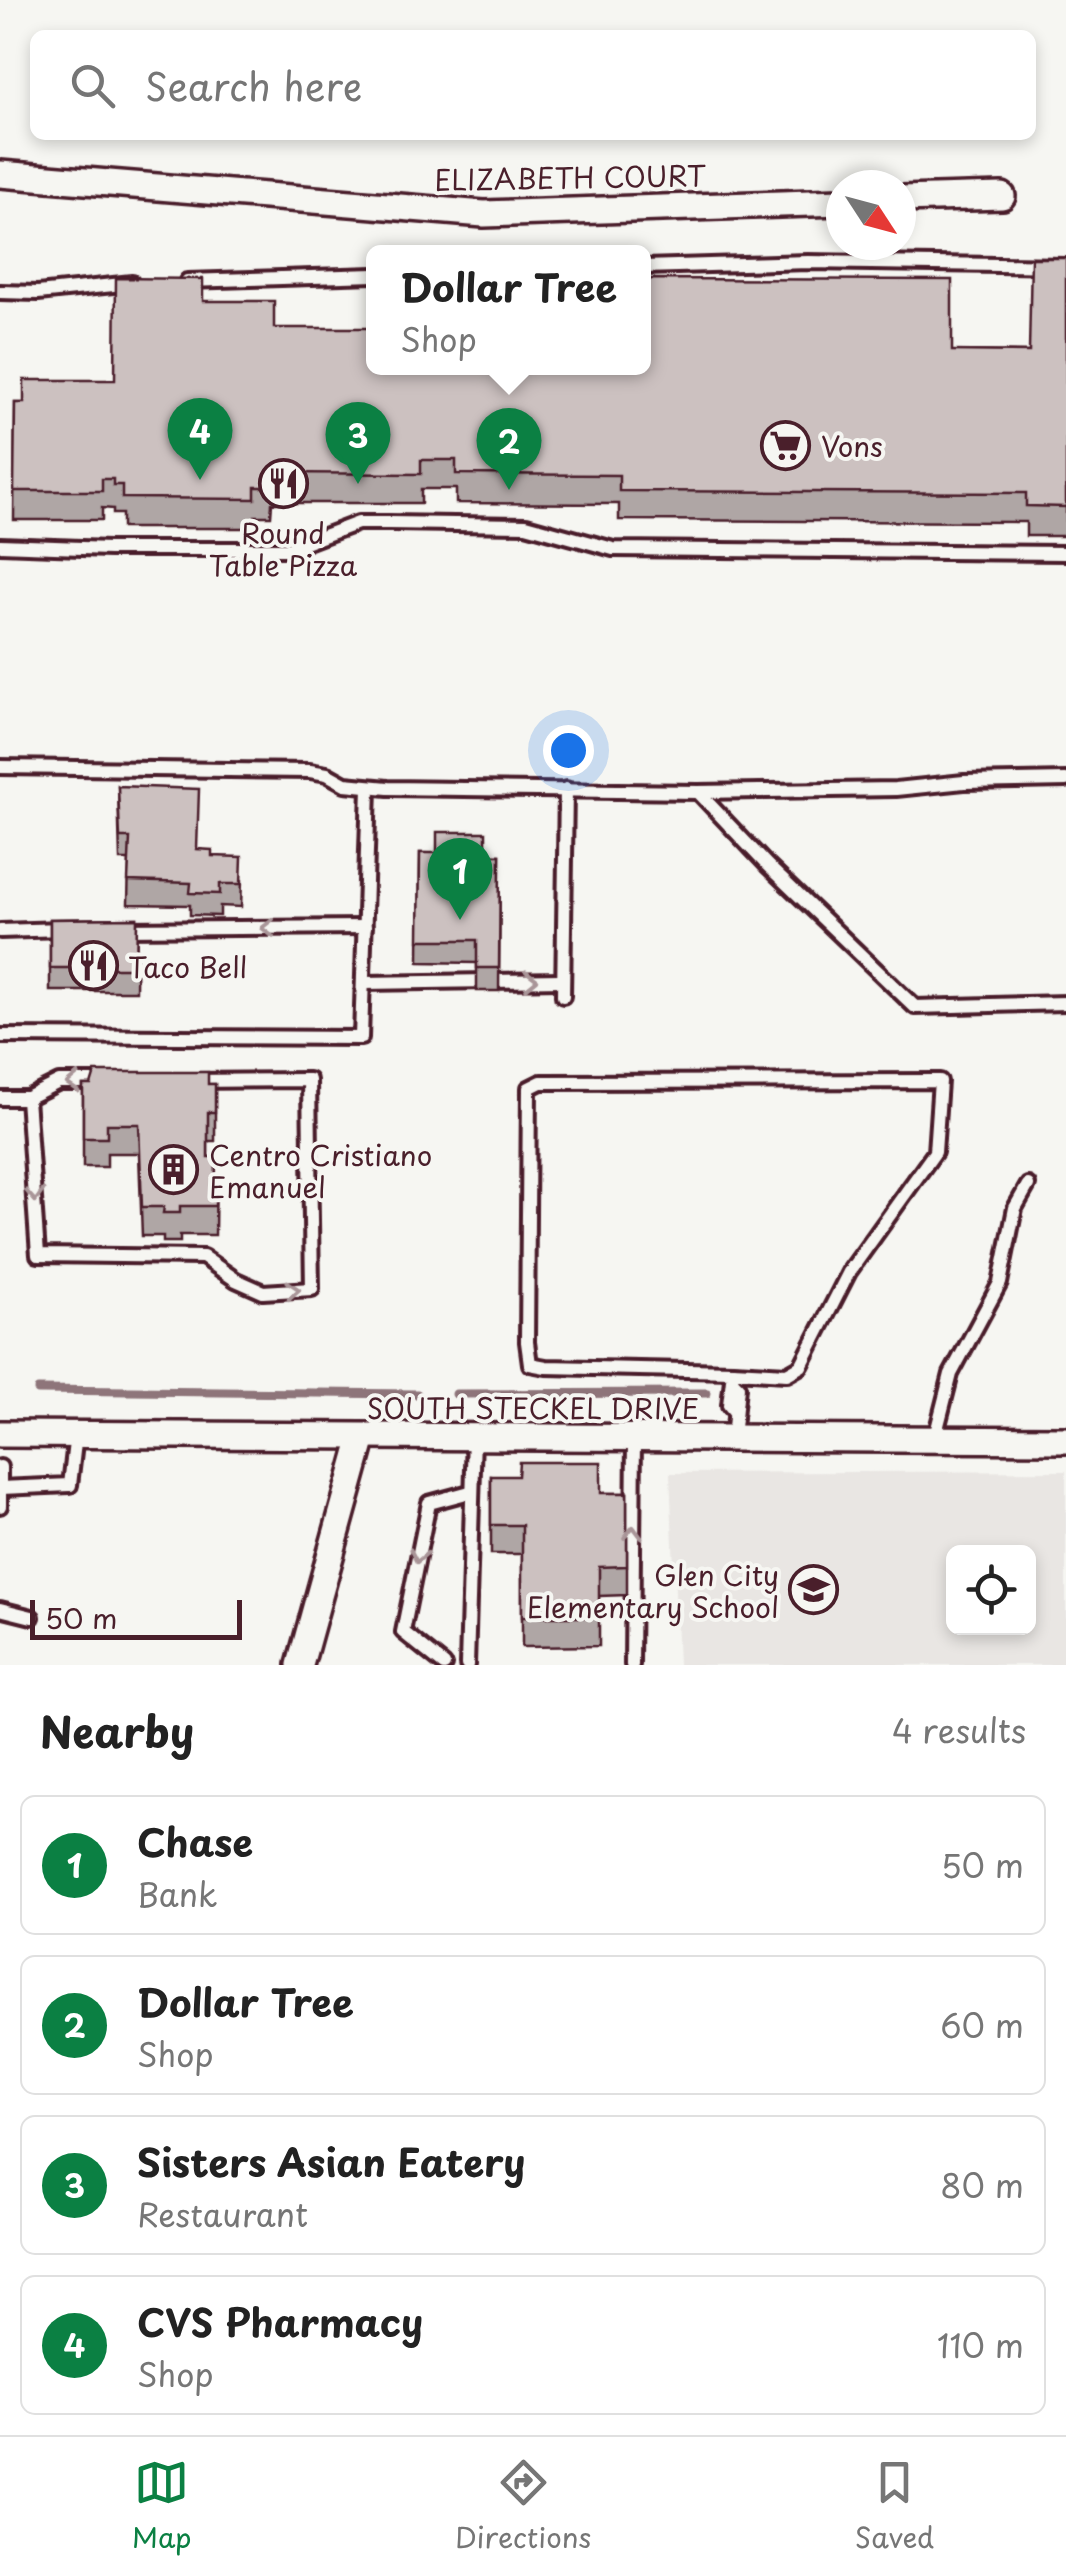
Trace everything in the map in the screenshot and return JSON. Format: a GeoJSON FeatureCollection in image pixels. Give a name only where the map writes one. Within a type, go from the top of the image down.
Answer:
{"type":"FeatureCollection","features":[{"type":"Feature","properties":{"kind":"street","name":"ELIZABETH COURT"},"geometry":{"type":"LineString","coordinates":[[0,174],[484,214],[826,203]]}},
{"type":"Feature","properties":{"kind":"street"},"geometry":{"type":"LineString","coordinates":[[916,199],[1002,196]]}},
{"type":"Feature","properties":{"kind":"street","name":"SOUTH STECKEL DRIVE"},"geometry":{"type":"LineString","coordinates":[[0,1434],[1066,1440]]}},
{"type":"Feature","properties":{"kind":"street"},"geometry":{"type":"LineString","coordinates":[[300,1665],[363,1437]]}},
{"type":"Feature","properties":{"kind":"lane"},"geometry":{"type":"LineString","coordinates":[[651,267],[808,262],[1066,266]]}},
{"type":"Feature","properties":{"kind":"lane"},"geometry":{"type":"LineString","coordinates":[[165,282],[366,275]]}},
{"type":"Feature","properties":{"kind":"lane"},"geometry":{"type":"LineString","coordinates":[[0,292],[38,293],[146,282]]}},
{"type":"Feature","properties":{"kind":"lane"},"geometry":{"type":"LineString","coordinates":[[0,544],[109,549],[288,549],[358,524],[526,525],[613,549],[1066,553]]}},
{"type":"Feature","properties":{"kind":"lane"},"geometry":{"type":"LineString","coordinates":[[0,767],[310,771],[369,788],[698,792],[896,789],[964,782],[1066,780]]}},
{"type":"Feature","properties":{"kind":"lane"},"geometry":{"type":"LineString","coordinates":[[0,1036],[362,1038],[369,788]]}},
{"type":"Feature","properties":{"kind":"lane"},"geometry":{"type":"LineString","coordinates":[[562,996],[566,788]]}},
{"type":"Feature","properties":{"kind":"lane"},"geometry":{"type":"LineString","coordinates":[[698,792],[767,865],[915,1006],[1066,1004]]}},
{"type":"Feature","properties":{"kind":"lane"},"geometry":{"type":"LineString","coordinates":[[111,929],[366,927]]}},
{"type":"Feature","properties":{"kind":"lane"},"geometry":{"type":"LineString","coordinates":[[0,931],[72,929]]}},
{"type":"Feature","properties":{"kind":"lane"},"geometry":{"type":"LineString","coordinates":[[364,983],[562,980]]}},
{"type":"Feature","properties":{"kind":"lane"},"geometry":{"type":"LineString","coordinates":[[27,1098],[38,1255],[203,1257],[262,1292],[312,1289],[310,1080],[172,1081]]}},
{"type":"Feature","properties":{"kind":"lane"},"geometry":{"type":"LineString","coordinates":[[940,1081],[935,1152],[849,1272],[801,1366],[787,1374],[732,1376],[546,1368],[530,1364],[529,1088],[541,1082],[940,1081]]}},
{"type":"Feature","properties":{"kind":"lane"},"geometry":{"type":"LineString","coordinates":[[0,1098],[27,1098],[59,1082],[116,1082]]}},
{"type":"Feature","properties":{"kind":"lane"},"geometry":{"type":"LineString","coordinates":[[935,1438],[951,1374],[1000,1283],[1015,1208],[1028,1185]]}},
{"type":"Feature","properties":{"kind":"lane"},"geometry":{"type":"LineString","coordinates":[[732,1376],[729,1405],[734,1411],[733,1438]]}},
{"type":"Feature","properties":{"kind":"lane"},"geometry":{"type":"LineString","coordinates":[[1,1488],[70,1486],[76,1434]]}},
{"type":"Feature","properties":{"kind":"lane"},"geometry":{"type":"LineString","coordinates":[[467,1665],[474,1436]]}},
{"type":"Feature","properties":{"kind":"lane"},"geometry":{"type":"LineString","coordinates":[[632,1665],[634,1438]]}},
{"type":"Feature","properties":{"kind":"lane"},"geometry":{"type":"LineString","coordinates":[[0,1468],[0,1506]]}},
{"type":"Feature","properties":{"kind":"lane"},"geometry":{"type":"LineString","coordinates":[[444,1665],[403,1632],[429,1503],[470,1492]]}},
{"type":"Feature","properties":{"kind":"lane"},"geometry":{"type":"LineString","coordinates":[[0,1610],[32,1617]]}},
{"type":"Feature","properties":{"kind":"shaded area","name":"Glen City Elementary School"},"geometry":{"type":"Polygon","coordinates":[[[1066,1471],[1066,1665],[678,1665],[670,1473],[1066,1471]]]}},
{"type":"Feature","properties":{"kind":"building"},"geometry":{"type":"Polygon","coordinates":[[[1031,258],[1066,258],[1066,507],[1026,506],[1026,493],[619,491],[619,475],[456,474],[456,460],[421,460],[421,474],[272,473],[271,487],[255,487],[255,499],[122,498],[122,485],[113,485],[113,479],[102,479],[102,491],[14,491],[15,403],[24,403],[24,380],[115,380],[116,278],[203,279],[203,301],[274,301],[274,328],[366,328],[366,375],[651,375],[651,279],[952,280],[952,351],[1029,352],[1031,258]]]}},
{"type":"Feature","properties":{"kind":"building"},"geometry":{"type":"Polygon","coordinates":[[[118,786],[199,789],[197,849],[212,850],[212,856],[242,857],[241,884],[220,884],[220,894],[190,893],[191,883],[128,881],[130,838],[120,838],[118,786]]]}},
{"type":"Feature","properties":{"kind":"building"},"geometry":{"type":"Polygon","coordinates":[[[437,832],[486,832],[486,855],[500,855],[499,968],[477,968],[477,940],[419,940],[420,853],[437,853],[437,832]]]}},
{"type":"Feature","properties":{"kind":"building"},"geometry":{"type":"Polygon","coordinates":[[[137,918],[136,968],[50,968],[50,919],[137,918]]]}},
{"type":"Feature","properties":{"kind":"building","name":"Centro Cristiano Emanuel"},"geometry":{"type":"Polygon","coordinates":[[[95,1072],[208,1072],[208,1084],[215,1084],[215,1112],[208,1112],[208,1157],[216,1157],[215,1206],[180,1206],[180,1213],[163,1213],[164,1207],[142,1207],[139,1124],[107,1124],[107,1138],[83,1138],[83,1085],[91,1085],[95,1072]]]}},
{"type":"Feature","properties":{"kind":"building"},"geometry":{"type":"Polygon","coordinates":[[[519,1462],[601,1462],[601,1493],[627,1493],[627,1566],[599,1567],[599,1617],[522,1617],[522,1525],[491,1525],[491,1476],[518,1476],[519,1462]]]}},
{"type":"Feature","properties":{"kind":"waterway"},"geometry":{"type":"LineString","coordinates":[[38,1390],[417,1394]]}},
{"type":"Feature","properties":{"kind":"waterway"},"geometry":{"type":"LineString","coordinates":[[456,1394],[707,1393]]}},
{"type":"Feature","properties":{"kind":"place","name":"Vons"},"geometry":{"type":"Point","coordinates":[786,445]}},
{"type":"Feature","properties":{"kind":"place","name":"CVS Pharmacy"},"geometry":{"type":"Point","coordinates":[200,480]}},
{"type":"Feature","properties":{"kind":"place","name":"Round Table Pizza"},"geometry":{"type":"Point","coordinates":[283,484]}},
{"type":"Feature","properties":{"kind":"place","name":"Sisters Asian Eatery"},"geometry":{"type":"Point","coordinates":[358,484]}},
{"type":"Feature","properties":{"kind":"place","name":"Dollar Tree"},"geometry":{"type":"Point","coordinates":[509,490]}},
{"type":"Feature","properties":{"kind":"place","name":"Chase"},"geometry":{"type":"Point","coordinates":[460,920]}},
{"type":"Feature","properties":{"kind":"place","name":"Taco Bell"},"geometry":{"type":"Point","coordinates":[93,966]}},
{"type":"Feature","properties":{"kind":"place","name":"Centro Cristiano Emanuel"},"geometry":{"type":"Point","coordinates":[174,1170]}},
{"type":"Feature","properties":{"kind":"place","name":"Glen City Elementary School"},"geometry":{"type":"Point","coordinates":[814,1590]}}]}
